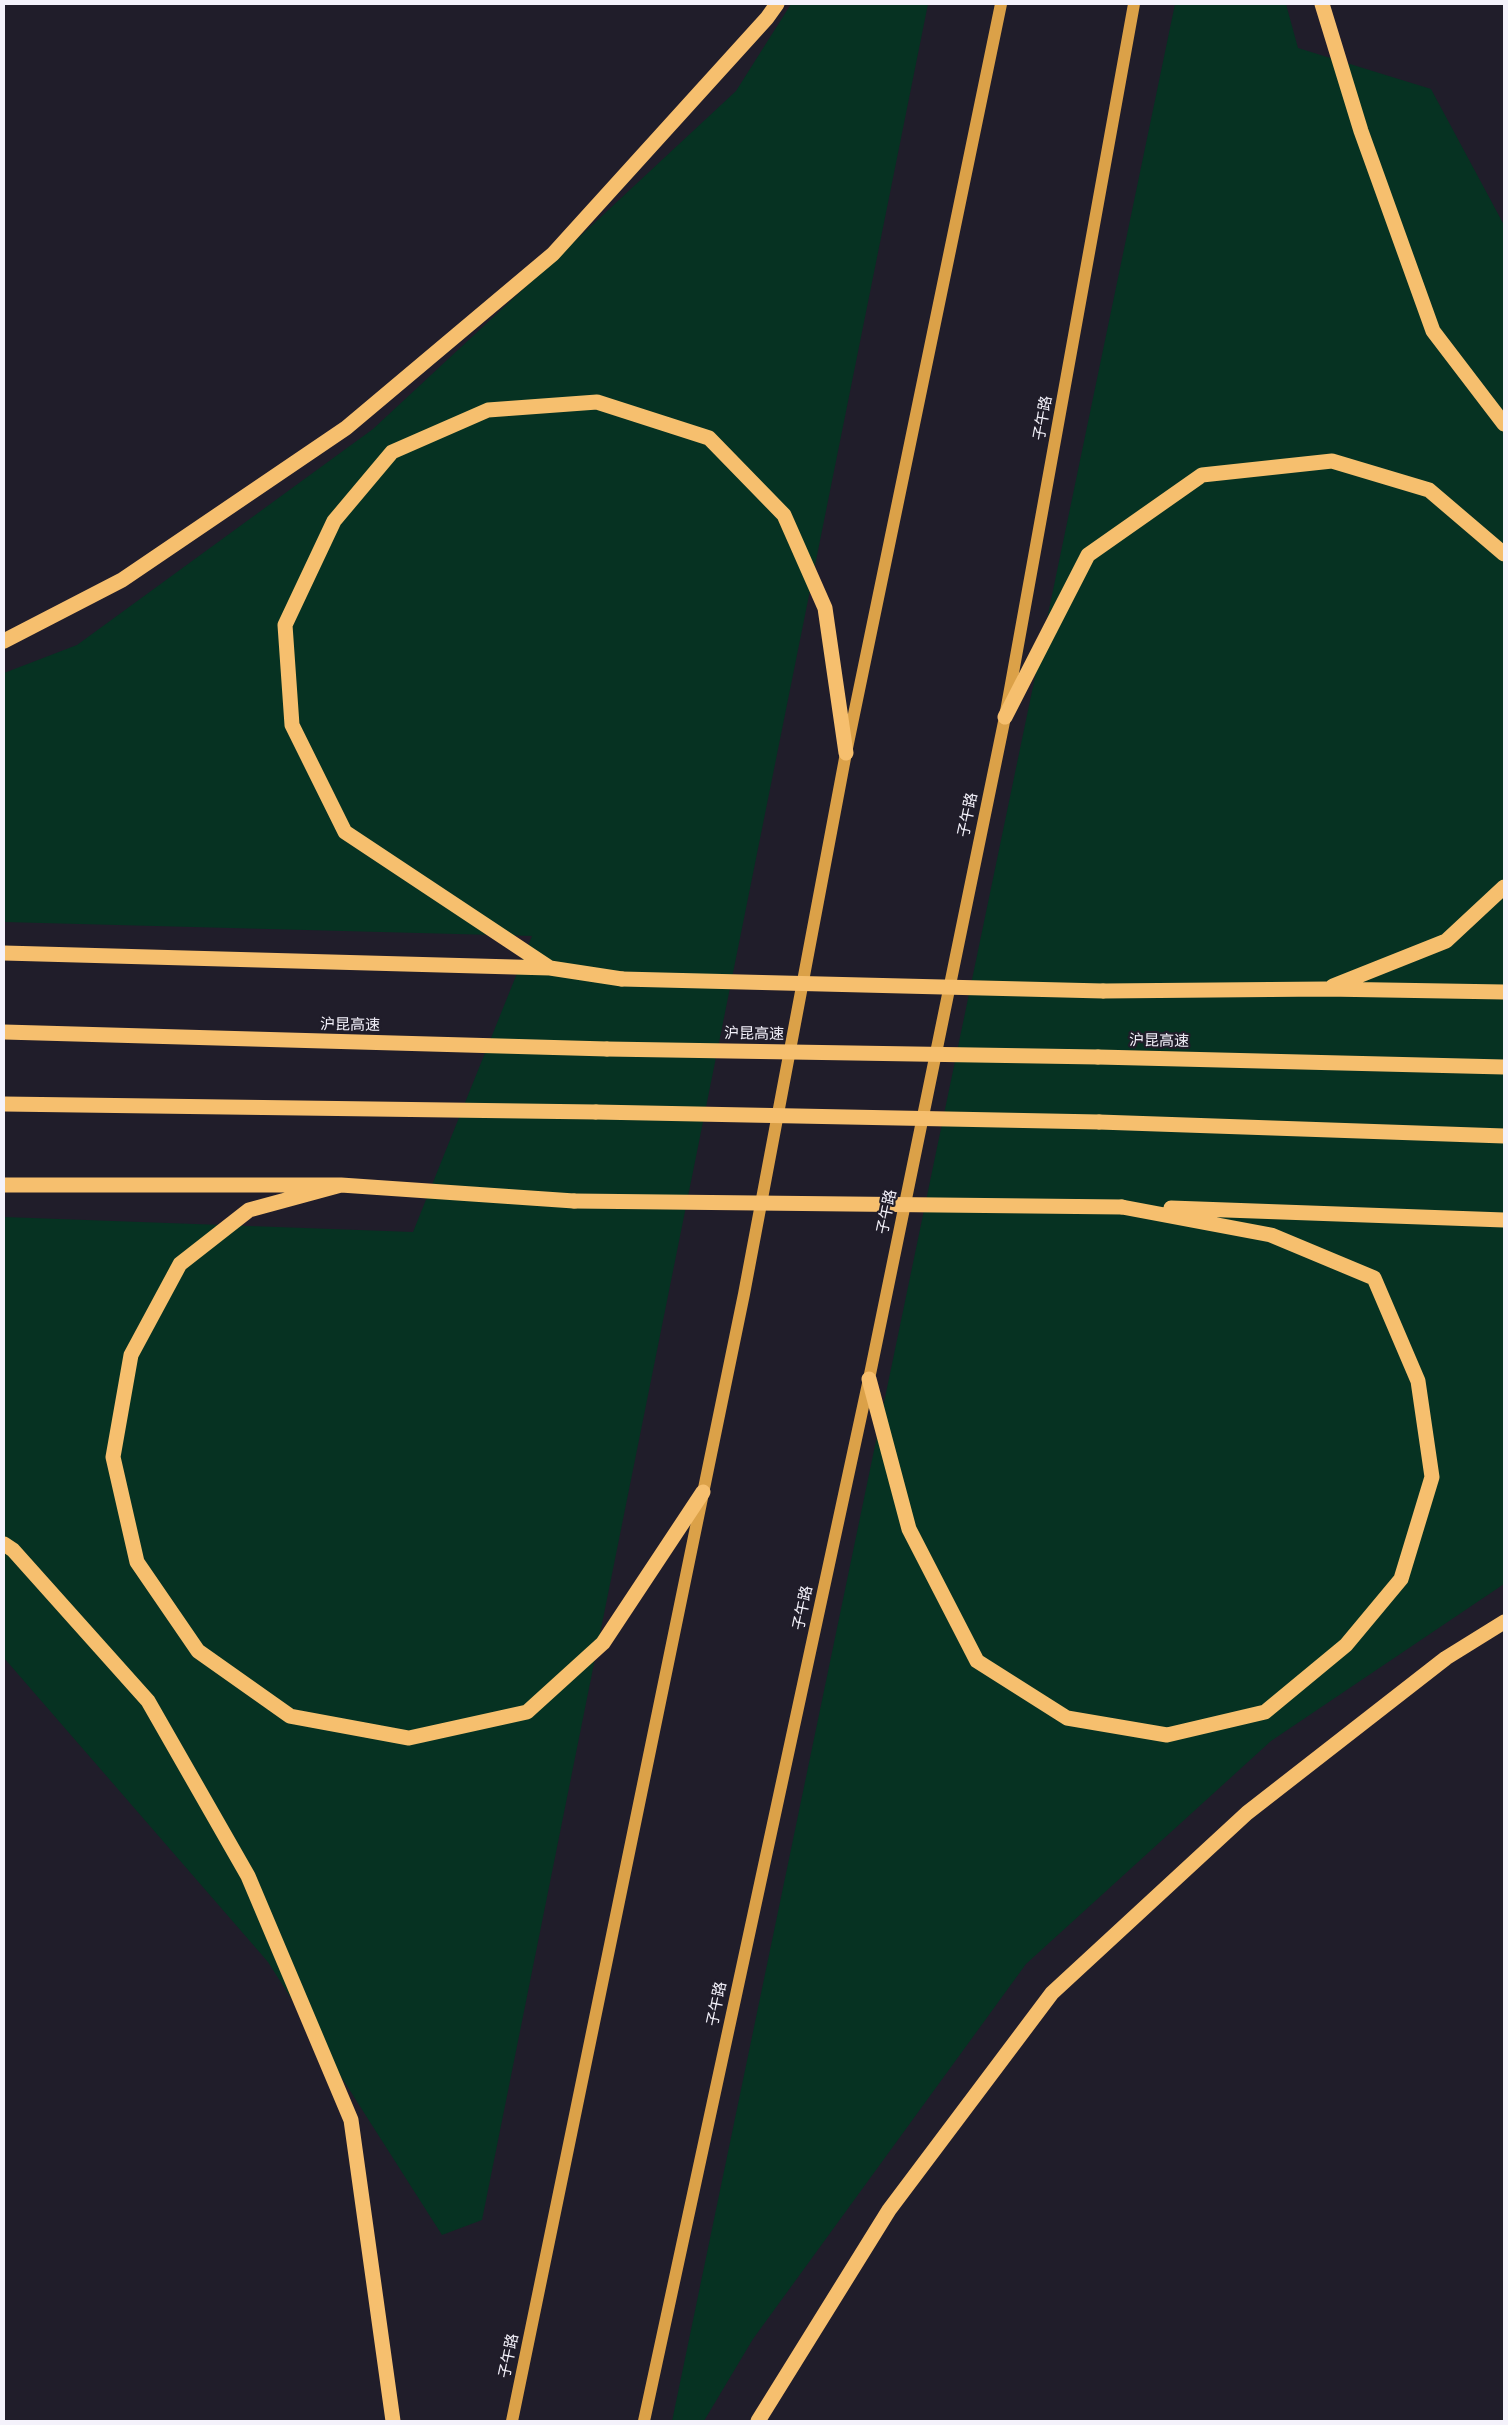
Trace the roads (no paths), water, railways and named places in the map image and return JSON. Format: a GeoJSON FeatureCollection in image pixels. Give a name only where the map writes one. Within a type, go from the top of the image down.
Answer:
{"type":"FeatureCollection","features":[{"type":"Feature","properties":{"kind":"highway"},"geometry":{"type":"LineString","coordinates":[[4,641],[122,580],[346,428],[553,254],[767,18],[777,4]]}},
{"type":"Feature","properties":{"kind":"highway"},"geometry":{"type":"LineString","coordinates":[[1322,4],[1360,131],[1433,332],[1504,424]]}},
{"type":"Feature","properties":{"kind":"highway"},"geometry":{"type":"LineString","coordinates":[[550,968],[345,832],[292,724],[286,625],[334,521],[392,452],[488,410],[598,402],[709,438],[784,515],[822,600],[825,608],[846,753]]}},
{"type":"Feature","properties":{"kind":"highway"},"geometry":{"type":"LineString","coordinates":[[1005,717],[1088,555],[1202,475],[1332,461],[1429,490],[1504,554]]}},
{"type":"Feature","properties":{"kind":"highway"},"geometry":{"type":"LineString","coordinates":[[1326,989],[1446,941],[1504,887]]}},
{"type":"Feature","properties":{"kind":"highway"},"geometry":{"type":"LineString","coordinates":[[4,954],[550,968],[622,978],[1103,991],[1326,989],[1504,992]]}},
{"type":"Feature","properties":{"kind":"highway","name":"沪昆高速"},"geometry":{"type":"LineString","coordinates":[[4,1032],[607,1049],[1098,1057],[1504,1067]]}},
{"type":"Feature","properties":{"kind":"highway"},"geometry":{"type":"LineString","coordinates":[[4,1104],[596,1112],[1099,1122],[1504,1136]]}},
{"type":"Feature","properties":{"kind":"highway"},"geometry":{"type":"LineString","coordinates":[[4,1185],[341,1185],[574,1201],[1122,1207],[1504,1220]]}},
{"type":"Feature","properties":{"kind":"highway"},"geometry":{"type":"LineString","coordinates":[[341,1185],[248,1210],[180,1264],[131,1355],[113,1457],[136,1562],[198,1651],[290,1716],[409,1738],[526,1712],[603,1643],[703,1492]]}},
{"type":"Feature","properties":{"kind":"highway"},"geometry":{"type":"LineString","coordinates":[[869,1379],[910,1529],[976,1661],[1067,1718],[1167,1734],[1265,1712],[1346,1645],[1401,1579],[1432,1477],[1418,1381],[1374,1278],[1271,1235],[1122,1207]]}},
{"type":"Feature","properties":{"kind":"highway"},"geometry":{"type":"LineString","coordinates":[[4,1544],[13,1550],[148,1701],[248,1876],[351,2120],[393,2421]]}},
{"type":"Feature","properties":{"kind":"highway"},"geometry":{"type":"LineString","coordinates":[[758,2421],[889,2210],[1052,1993],[1247,1813],[1446,1658],[1504,1622]]}},
{"type":"Feature","properties":{"kind":"main road","name":"子午路"},"geometry":{"type":"LineString","coordinates":[[512,2421],[746,1284],[846,753],[1001,4]]}},
{"type":"Feature","properties":{"kind":"main road","name":"子午路"},"geometry":{"type":"LineString","coordinates":[[644,2421],[869,1379],[1005,717],[1134,4]]}}]}
